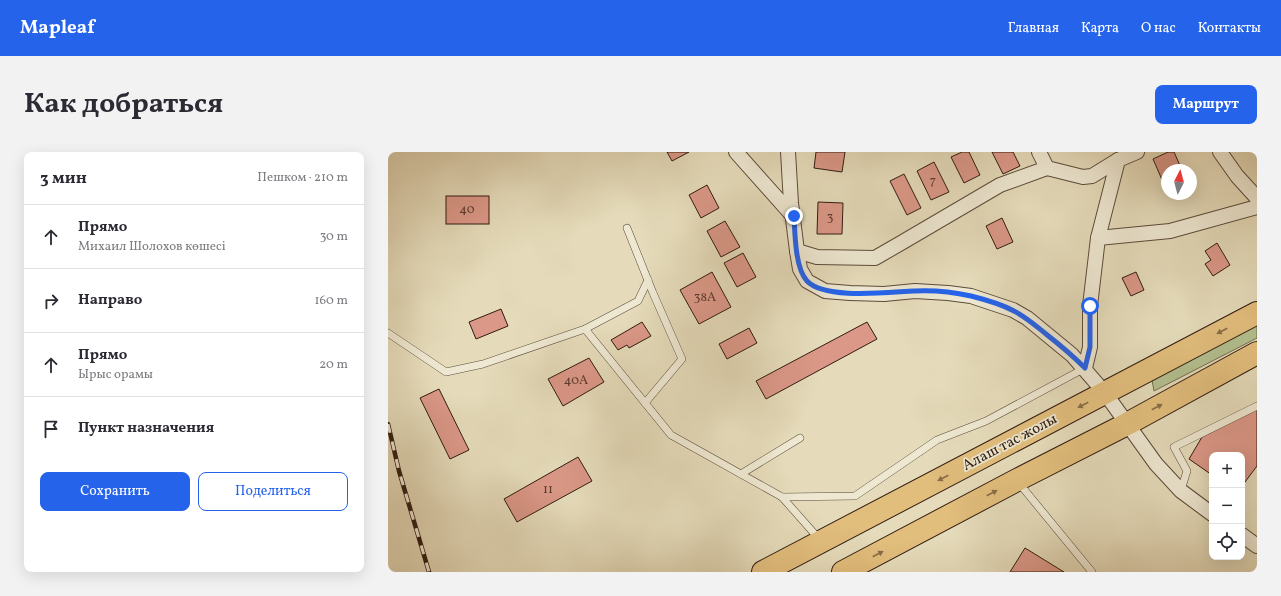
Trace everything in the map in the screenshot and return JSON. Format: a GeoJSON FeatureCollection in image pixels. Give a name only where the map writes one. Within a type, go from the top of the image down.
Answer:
{"type":"FeatureCollection","features":[{"type":"Feature","properties":{"kind":"main road","name":"Алаш тас жолы"},"geometry":{"type":"LineString","coordinates":[[763,572],[1257,313]]}},
{"type":"Feature","properties":{"kind":"main road"},"geometry":{"type":"LineString","coordinates":[[843,572],[1127,424],[1257,353]]}},
{"type":"Feature","properties":{"kind":"street"},"geometry":{"type":"LineString","coordinates":[[736,152],[794,216]]}},
{"type":"Feature","properties":{"kind":"street"},"geometry":{"type":"LineString","coordinates":[[788,152],[791,203],[794,216],[797,251],[800,269],[807,281],[825,291],[884,294],[915,291],[971,296],[1013,310],[1033,323],[1085,368],[1105,393],[1156,464],[1181,491],[1209,512]]}},
{"type":"Feature","properties":{"kind":"street"},"geometry":{"type":"LineString","coordinates":[[1039,152],[1047,168]]}},
{"type":"Feature","properties":{"kind":"street"},"geometry":{"type":"LineString","coordinates":[[797,251],[817,257],[874,258],[1000,184],[1047,168],[1083,177],[1092,176],[1118,160],[1137,152]]}},
{"type":"Feature","properties":{"kind":"street"},"geometry":{"type":"LineString","coordinates":[[1220,152],[1237,176],[1257,198]]}},
{"type":"Feature","properties":{"kind":"street"},"geometry":{"type":"LineString","coordinates":[[1085,368],[1090,347],[1090,306],[1098,238],[1118,160]]}},
{"type":"Feature","properties":{"kind":"street"},"geometry":{"type":"LineString","coordinates":[[1098,238],[1170,231],[1257,207]]}},
{"type":"Feature","properties":{"kind":"street"},"geometry":{"type":"LineString","coordinates":[[1245,537],[1257,546]]}},
{"type":"Feature","properties":{"kind":"lane"},"geometry":{"type":"LineString","coordinates":[[627,228],[682,359],[645,403]]}},
{"type":"Feature","properties":{"kind":"lane"},"geometry":{"type":"LineString","coordinates":[[388,333],[446,372],[483,364],[585,329],[638,301],[648,280]]}},
{"type":"Feature","properties":{"kind":"lane"},"geometry":{"type":"LineString","coordinates":[[585,329],[671,435],[782,497],[822,542]]}},
{"type":"Feature","properties":{"kind":"lane"},"geometry":{"type":"LineString","coordinates":[[782,497],[855,496],[937,440],[986,421],[1085,368]]}},
{"type":"Feature","properties":{"kind":"lane"},"geometry":{"type":"LineString","coordinates":[[1181,491],[1187,471],[1174,447],[1257,406]]}},
{"type":"Feature","properties":{"kind":"lane"},"geometry":{"type":"LineString","coordinates":[[741,474],[800,438]]}},
{"type":"Feature","properties":{"kind":"lane"},"geometry":{"type":"LineString","coordinates":[[1017,480],[1092,572]]}},
{"type":"Feature","properties":{"kind":"green space"},"geometry":{"type":"Polygon","coordinates":[[[1257,324],[1257,338],[1154,391],[1152,380],[1257,324]]]}},
{"type":"Feature","properties":{"kind":"building"},"geometry":{"type":"Polygon","coordinates":[[[667,152],[689,152],[672,161],[667,152]]]}},
{"type":"Feature","properties":{"kind":"building"},"geometry":{"type":"Polygon","coordinates":[[[816,152],[845,152],[842,172],[814,168],[816,152]]]}},
{"type":"Feature","properties":{"kind":"building"},"geometry":{"type":"Polygon","coordinates":[[[962,152],[969,152],[980,175],[964,183],[951,157],[962,152]]]}},
{"type":"Feature","properties":{"kind":"building"},"geometry":{"type":"Polygon","coordinates":[[[992,152],[1013,152],[1020,166],[1003,174],[992,152]]]}},
{"type":"Feature","properties":{"kind":"building"},"geometry":{"type":"Polygon","coordinates":[[[1168,152],[1174,152],[1179,164],[1161,164],[1161,177],[1153,159],[1168,152]]]}},
{"type":"Feature","properties":{"kind":"building"},"geometry":{"type":"Polygon","coordinates":[[[934,162],[949,192],[931,200],[917,171],[934,162]]]}},
{"type":"Feature","properties":{"kind":"building"},"geometry":{"type":"Polygon","coordinates":[[[904,174],[921,208],[907,215],[890,181],[904,174]]]}},
{"type":"Feature","properties":{"kind":"building"},"geometry":{"type":"Polygon","coordinates":[[[707,185],[719,208],[701,218],[689,195],[707,185]]]}},
{"type":"Feature","properties":{"kind":"building"},"geometry":{"type":"Polygon","coordinates":[[[446,196],[489,196],[489,224],[446,224],[446,196]]]}},
{"type":"Feature","properties":{"kind":"building"},"geometry":{"type":"Polygon","coordinates":[[[818,202],[843,203],[842,234],[817,234],[818,202]]]}},
{"type":"Feature","properties":{"kind":"building"},"geometry":{"type":"Polygon","coordinates":[[[1002,218],[1013,242],[997,249],[986,226],[1002,218]]]}},
{"type":"Feature","properties":{"kind":"building"},"geometry":{"type":"Polygon","coordinates":[[[725,221],[740,247],[721,257],[707,231],[725,221]]]}},
{"type":"Feature","properties":{"kind":"building"},"geometry":{"type":"Polygon","coordinates":[[[1217,243],[1230,265],[1213,276],[1205,264],[1211,260],[1205,251],[1217,243]]]}},
{"type":"Feature","properties":{"kind":"building"},"geometry":{"type":"Polygon","coordinates":[[[743,253],[756,277],[737,287],[724,263],[743,253]]]}},
{"type":"Feature","properties":{"kind":"building"},"geometry":{"type":"Polygon","coordinates":[[[712,272],[731,307],[699,324],[680,290],[712,272]]]}},
{"type":"Feature","properties":{"kind":"building"},"geometry":{"type":"Polygon","coordinates":[[[1136,272],[1144,290],[1131,296],[1122,278],[1136,272]]]}},
{"type":"Feature","properties":{"kind":"building"},"geometry":{"type":"Polygon","coordinates":[[[501,309],[508,326],[476,339],[469,322],[501,309]]]}},
{"type":"Feature","properties":{"kind":"building"},"geometry":{"type":"Polygon","coordinates":[[[642,322],[651,336],[629,348],[627,345],[618,350],[611,340],[642,322]]]}},
{"type":"Feature","properties":{"kind":"building"},"geometry":{"type":"Polygon","coordinates":[[[867,322],[877,339],[766,399],[756,381],[867,322]]]}},
{"type":"Feature","properties":{"kind":"building"},"geometry":{"type":"Polygon","coordinates":[[[749,328],[757,343],[727,359],[719,344],[749,328]]]}},
{"type":"Feature","properties":{"kind":"building"},"geometry":{"type":"Polygon","coordinates":[[[589,358],[604,382],[563,406],[548,379],[589,358]]]}},
{"type":"Feature","properties":{"kind":"building"},"geometry":{"type":"Polygon","coordinates":[[[439,389],[469,450],[450,459],[420,398],[439,389]]]}},
{"type":"Feature","properties":{"kind":"building"},"geometry":{"type":"Polygon","coordinates":[[[1257,409],[1257,466],[1245,482],[1245,452],[1209,452],[1209,473],[1189,459],[1202,437],[1257,409]]]}},
{"type":"Feature","properties":{"kind":"building"},"geometry":{"type":"Polygon","coordinates":[[[578,457],[592,481],[517,522],[504,499],[578,457]]]}},
{"type":"Feature","properties":{"kind":"building"},"geometry":{"type":"Polygon","coordinates":[[[1025,548],[1064,572],[1010,572],[1025,548]]]}},
{"type":"Feature","properties":{"kind":"railway"},"geometry":{"type":"LineString","coordinates":[[388,424],[399,471],[429,572]]}},
{"type":"Feature","properties":{"kind":"route"},"geometry":{"type":"LineString","coordinates":[[794,216],[800,269],[807,281],[825,291],[884,294],[915,291],[971,296],[1013,310],[1027,318],[1085,368],[1090,347],[1090,306]]}}]}
